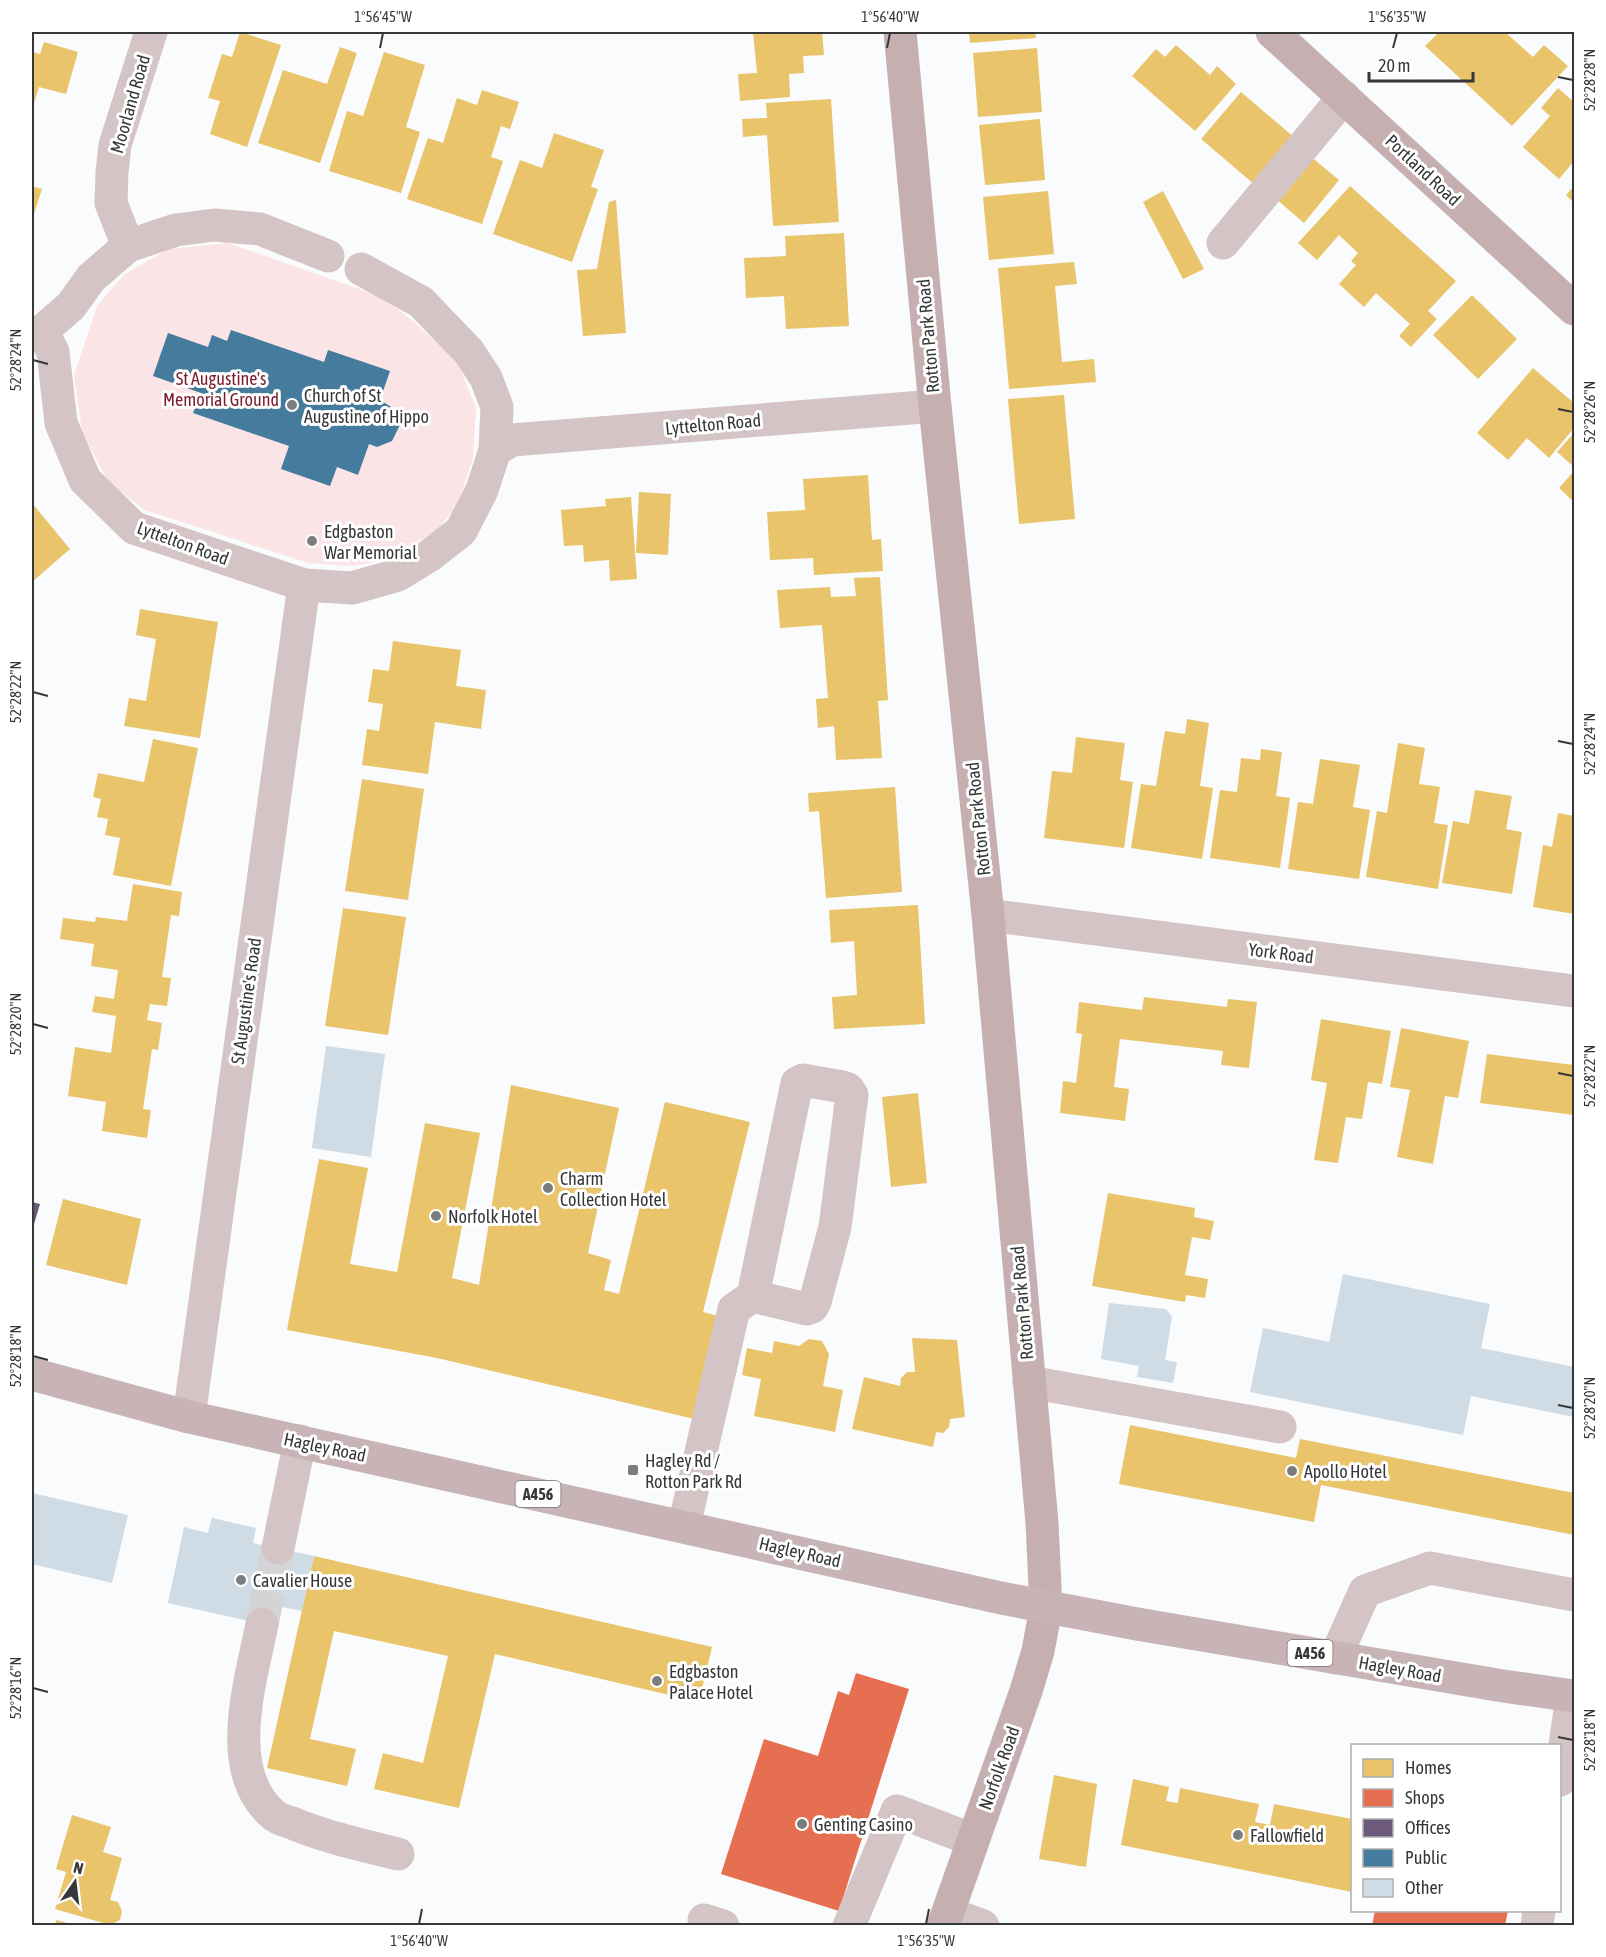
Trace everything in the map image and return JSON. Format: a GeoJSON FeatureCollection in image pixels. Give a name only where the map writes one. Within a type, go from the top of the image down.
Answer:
{"type":"FeatureCollection","features":[{"type":"Feature","properties":{"kind":"highway","name":"Hagley Road"},"geometry":{"type":"LineString","coordinates":[[32,1374],[189,1417],[1046,1608],[1335,1658],[1574,1696]]}},
{"type":"Feature","properties":{"kind":"main road","name":"Rotton Park Road"},"geometry":{"type":"LineString","coordinates":[[900,32],[935,406],[988,915],[1042,1523],[1046,1608]]}},
{"type":"Feature","properties":{"kind":"main road","name":"Portland Road"},"geometry":{"type":"LineString","coordinates":[[1272,32],[1575,309]]}},
{"type":"Feature","properties":{"kind":"main road","name":"Norfolk Road"},"geometry":{"type":"LineString","coordinates":[[945,1919],[1026,1690],[1038,1651],[1046,1608]]}},
{"type":"Feature","properties":{"kind":"street","name":"Moorland Road"},"geometry":{"type":"LineString","coordinates":[[128,246],[111,202],[112,172],[115,145],[151,32]]}},
{"type":"Feature","properties":{"kind":"street"},"geometry":{"type":"LineString","coordinates":[[1223,243],[1344,98]]}},
{"type":"Feature","properties":{"kind":"street","name":"Lyttelton Road"},"geometry":{"type":"LineString","coordinates":[[328,256],[261,229],[214,225],[176,230],[128,246],[91,278],[71,306],[37,328],[53,352],[61,423],[85,480],[134,528],[304,585],[352,588],[398,575],[429,556],[461,531],[482,490],[495,450],[497,407],[486,378],[469,352],[421,302],[361,269]]}},
{"type":"Feature","properties":{"kind":"street","name":"Lyttelton Road"},"geometry":{"type":"LineString","coordinates":[[495,450],[512,440],[935,406]]}},
{"type":"Feature","properties":{"kind":"street","name":"St Augustine's Road"},"geometry":{"type":"LineString","coordinates":[[189,1417],[304,585]]}},
{"type":"Feature","properties":{"kind":"street","name":"York Road"},"geometry":{"type":"LineString","coordinates":[[988,915],[1575,991]]}},
{"type":"Feature","properties":{"kind":"street"},"geometry":{"type":"LineString","coordinates":[[684,1526],[734,1309],[753,1296],[797,1083],[803,1080],[848,1089],[852,1095],[835,1227],[815,1302],[812,1307],[806,1309],[753,1296]]}},
{"type":"Feature","properties":{"kind":"street"},"geometry":{"type":"LineString","coordinates":[[1029,1382],[1280,1427]]}},
{"type":"Feature","properties":{"kind":"street"},"geometry":{"type":"LineString","coordinates":[[278,1548],[300,1441]]}},
{"type":"Feature","properties":{"kind":"street"},"geometry":{"type":"LineString","coordinates":[[1335,1658],[1365,1591],[1430,1568],[1575,1595]]}},
{"type":"Feature","properties":{"kind":"street"},"geometry":{"type":"LineString","coordinates":[[262,1624],[245,1715],[243,1743],[243,1752],[254,1792],[276,1816],[307,1830],[398,1854]]}},
{"type":"Feature","properties":{"kind":"street"},"geometry":{"type":"LineString","coordinates":[[1561,1774],[1574,1696]]}},
{"type":"Feature","properties":{"kind":"street"},"geometry":{"type":"LineString","coordinates":[[849,1926],[897,1811],[974,1840]]}},
{"type":"Feature","properties":{"kind":"street"},"geometry":{"type":"LineString","coordinates":[[945,1919],[983,1926]]}},
{"type":"Feature","properties":{"kind":"green space","name":"St Augustine's Memorial Ground"},"geometry":{"type":"Polygon","coordinates":[[[228,243],[385,298],[457,359],[476,409],[473,458],[457,506],[436,531],[385,560],[353,566],[308,563],[145,510],[109,483],[82,432],[74,375],[97,306],[125,274],[169,249],[228,243]]]}},
{"type":"Feature","properties":{"kind":"building: Homes"},"geometry":{"type":"Polygon","coordinates":[[[240,32],[281,45],[247,147],[210,134],[220,101],[208,98],[222,54],[232,57],[240,32]]]}},
{"type":"Feature","properties":{"kind":"building: Homes"},"geometry":{"type":"Polygon","coordinates":[[[753,32],[822,32],[824,55],[803,56],[804,73],[789,74],[790,97],[740,101],[738,74],[757,73],[753,32]]]}},
{"type":"Feature","properties":{"kind":"building: Homes"},"geometry":{"type":"Polygon","coordinates":[[[969,32],[1035,32],[1036,38],[970,43],[969,32]]]}},
{"type":"Feature","properties":{"kind":"building: Homes"},"geometry":{"type":"Polygon","coordinates":[[[1439,32],[1505,32],[1533,57],[1544,45],[1568,66],[1512,126],[1425,46],[1439,32]]]}},
{"type":"Feature","properties":{"kind":"building: Homes"},"geometry":{"type":"Polygon","coordinates":[[[44,42],[78,52],[66,94],[39,87],[32,110],[32,52],[40,54],[44,42]]]}},
{"type":"Feature","properties":{"kind":"building: Homes"},"geometry":{"type":"Polygon","coordinates":[[[1176,45],[1210,75],[1217,66],[1236,84],[1195,131],[1132,76],[1156,49],[1165,57],[1176,45]]]}},
{"type":"Feature","properties":{"kind":"building: Homes"},"geometry":{"type":"Polygon","coordinates":[[[340,47],[357,53],[320,163],[258,143],[283,70],[327,84],[340,47]]]}},
{"type":"Feature","properties":{"kind":"building: Homes"},"geometry":{"type":"Polygon","coordinates":[[[1037,48],[1042,112],[978,117],[973,53],[1037,48]]]}},
{"type":"Feature","properties":{"kind":"building: Homes"},"geometry":{"type":"Polygon","coordinates":[[[384,52],[425,65],[406,127],[420,132],[401,193],[329,171],[347,111],[363,116],[384,52]]]}},
{"type":"Feature","properties":{"kind":"building: Homes"},"geometry":{"type":"Polygon","coordinates":[[[1558,88],[1574,102],[1574,161],[1559,179],[1523,147],[1550,116],[1541,108],[1558,88]]]}},
{"type":"Feature","properties":{"kind":"building: Homes"},"geometry":{"type":"Polygon","coordinates":[[[482,90],[519,102],[510,129],[501,126],[491,157],[503,161],[482,224],[407,199],[428,138],[443,143],[457,98],[477,105],[482,90]]]}},
{"type":"Feature","properties":{"kind":"building: Homes"},"geometry":{"type":"Polygon","coordinates":[[[1241,92],[1295,138],[1255,185],[1201,139],[1241,92]]]}},
{"type":"Feature","properties":{"kind":"building: Homes"},"geometry":{"type":"Polygon","coordinates":[[[831,99],[839,222],[773,226],[767,135],[743,137],[742,119],[767,118],[766,103],[831,99]]]}},
{"type":"Feature","properties":{"kind":"building: Homes"},"geometry":{"type":"Polygon","coordinates":[[[1040,119],[1045,180],[985,185],[979,125],[1040,119]]]}},
{"type":"Feature","properties":{"kind":"building: Homes"},"geometry":{"type":"Polygon","coordinates":[[[554,133],[604,150],[591,187],[598,189],[572,262],[493,234],[520,160],[542,168],[554,133]]]}},
{"type":"Feature","properties":{"kind":"building: Homes"},"geometry":{"type":"Polygon","coordinates":[[[1310,156],[1339,180],[1304,223],[1275,198],[1310,156]]]}},
{"type":"Feature","properties":{"kind":"building: Homes"},"geometry":{"type":"Polygon","coordinates":[[[32,186],[42,189],[32,220],[32,186]]]}},
{"type":"Feature","properties":{"kind":"building: Homes"},"geometry":{"type":"Polygon","coordinates":[[[1350,186],[1456,281],[1428,311],[1437,319],[1411,347],[1399,336],[1410,324],[1376,293],[1364,307],[1339,284],[1356,265],[1351,261],[1358,253],[1339,235],[1317,260],[1298,243],[1350,186]]]}},
{"type":"Feature","properties":{"kind":"building: Homes"},"geometry":{"type":"Polygon","coordinates":[[[1574,186],[1574,203],[1566,195],[1574,186]]]}},
{"type":"Feature","properties":{"kind":"building: Homes"},"geometry":{"type":"Polygon","coordinates":[[[1048,191],[1054,254],[989,260],[983,197],[1048,191]]]}},
{"type":"Feature","properties":{"kind":"building: Homes"},"geometry":{"type":"Polygon","coordinates":[[[1163,191],[1204,269],[1183,279],[1143,202],[1163,191]]]}},
{"type":"Feature","properties":{"kind":"building: Homes"},"geometry":{"type":"Polygon","coordinates":[[[616,200],[626,333],[583,336],[577,270],[597,269],[609,202],[616,200]]]}},
{"type":"Feature","properties":{"kind":"building: Homes"},"geometry":{"type":"Polygon","coordinates":[[[844,233],[849,326],[786,329],[784,296],[746,298],[744,258],[786,256],[785,236],[844,233]]]}},
{"type":"Feature","properties":{"kind":"building: Homes"},"geometry":{"type":"Polygon","coordinates":[[[1074,262],[1077,284],[1055,286],[1062,362],[1094,359],[1096,382],[1009,389],[998,268],[1074,262]]]}},
{"type":"Feature","properties":{"kind":"building: Homes"},"geometry":{"type":"Polygon","coordinates":[[[1472,295],[1517,339],[1478,379],[1433,335],[1472,295]]]}},
{"type":"Feature","properties":{"kind":"building: Homes"},"geometry":{"type":"Polygon","coordinates":[[[1533,368],[1574,403],[1574,428],[1549,458],[1527,438],[1508,460],[1477,433],[1533,368]]]}},
{"type":"Feature","properties":{"kind":"building: Homes"},"geometry":{"type":"Polygon","coordinates":[[[1064,395],[1075,519],[1019,524],[1008,399],[1064,395]]]}},
{"type":"Feature","properties":{"kind":"building: Homes"},"geometry":{"type":"Polygon","coordinates":[[[1574,433],[1574,467],[1557,452],[1574,433]]]}},
{"type":"Feature","properties":{"kind":"building: Homes"},"geometry":{"type":"Polygon","coordinates":[[[1574,471],[1574,502],[1559,488],[1574,471]]]}},
{"type":"Feature","properties":{"kind":"building: Homes"},"geometry":{"type":"Polygon","coordinates":[[[868,475],[872,540],[881,539],[883,571],[814,575],[813,558],[770,560],[767,512],[805,510],[803,479],[868,475]]]}},
{"type":"Feature","properties":{"kind":"building: Homes"},"geometry":{"type":"Polygon","coordinates":[[[639,492],[671,494],[668,555],[636,553],[639,492]]]}},
{"type":"Feature","properties":{"kind":"building: Homes"},"geometry":{"type":"Polygon","coordinates":[[[631,497],[637,579],[610,581],[609,560],[584,562],[583,545],[564,546],[561,510],[606,506],[605,499],[631,497]]]}},
{"type":"Feature","properties":{"kind":"building: Homes"},"geometry":{"type":"Polygon","coordinates":[[[32,503],[70,549],[32,582],[32,503]]]}},
{"type":"Feature","properties":{"kind":"building: Homes"},"geometry":{"type":"Polygon","coordinates":[[[880,577],[888,700],[878,701],[882,758],[836,760],[834,726],[818,728],[816,699],[828,698],[822,625],[780,628],[777,590],[830,587],[831,597],[856,596],[854,578],[880,577]]]}},
{"type":"Feature","properties":{"kind":"building: Homes"},"geometry":{"type":"Polygon","coordinates":[[[140,609],[218,622],[200,738],[124,726],[129,698],[146,701],[156,639],[136,635],[140,609]]]}},
{"type":"Feature","properties":{"kind":"building: Homes"},"geometry":{"type":"Polygon","coordinates":[[[393,641],[461,650],[456,686],[486,690],[481,729],[435,722],[428,774],[362,765],[367,729],[379,731],[383,704],[368,702],[373,669],[389,671],[393,641]]]}},
{"type":"Feature","properties":{"kind":"building: Homes"},"geometry":{"type":"Polygon","coordinates":[[[1187,719],[1209,723],[1200,786],[1213,788],[1202,859],[1131,848],[1141,784],[1156,786],[1165,731],[1185,734],[1187,719]]]}},
{"type":"Feature","properties":{"kind":"building: Homes"},"geometry":{"type":"Polygon","coordinates":[[[1076,737],[1125,743],[1120,780],[1133,782],[1124,848],[1044,838],[1052,771],[1072,773],[1076,737]]]}},
{"type":"Feature","properties":{"kind":"building: Homes"},"geometry":{"type":"Polygon","coordinates":[[[153,739],[198,748],[171,886],[113,875],[120,838],[105,835],[108,819],[97,817],[101,799],[93,797],[98,773],[144,782],[153,739]]]}},
{"type":"Feature","properties":{"kind":"building: Homes"},"geometry":{"type":"Polygon","coordinates":[[[1398,743],[1425,748],[1419,784],[1440,787],[1434,823],[1448,825],[1438,889],[1366,877],[1377,811],[1387,813],[1398,743]]]}},
{"type":"Feature","properties":{"kind":"building: Homes"},"geometry":{"type":"Polygon","coordinates":[[[1261,749],[1282,752],[1276,796],[1290,798],[1280,868],[1210,858],[1220,790],[1237,792],[1241,758],[1260,760],[1261,749]]]}},
{"type":"Feature","properties":{"kind":"building: Homes"},"geometry":{"type":"Polygon","coordinates":[[[1320,759],[1360,765],[1353,807],[1370,810],[1359,879],[1288,869],[1298,802],[1313,804],[1320,759]]]}},
{"type":"Feature","properties":{"kind":"building: Homes"},"geometry":{"type":"Polygon","coordinates":[[[362,779],[424,789],[408,900],[345,891],[362,779]]]}},
{"type":"Feature","properties":{"kind":"building: Homes"},"geometry":{"type":"Polygon","coordinates":[[[895,787],[902,892],[826,898],[819,811],[809,812],[808,793],[895,787]]]}},
{"type":"Feature","properties":{"kind":"building: Homes"},"geometry":{"type":"Polygon","coordinates":[[[1475,790],[1512,796],[1506,829],[1522,832],[1512,894],[1442,883],[1453,821],[1469,824],[1475,790]]]}},
{"type":"Feature","properties":{"kind":"building: Homes"},"geometry":{"type":"Polygon","coordinates":[[[1558,813],[1574,816],[1574,914],[1533,907],[1543,845],[1552,847],[1558,813]]]}},
{"type":"Feature","properties":{"kind":"building: Homes"},"geometry":{"type":"Polygon","coordinates":[[[133,884],[182,892],[179,916],[171,915],[162,977],[171,978],[167,1006],[150,1004],[147,1020],[162,1023],[158,1050],[152,1049],[143,1109],[151,1110],[147,1138],[102,1131],[106,1102],[68,1096],[75,1047],[111,1053],[116,1016],[92,1012],[95,996],[114,999],[118,970],[91,966],[94,944],[60,939],[63,918],[95,922],[96,917],[127,921],[133,884]]]}},
{"type":"Feature","properties":{"kind":"building: Homes"},"geometry":{"type":"Polygon","coordinates":[[[918,905],[925,1024],[834,1029],[832,997],[857,995],[854,941],[831,943],[829,910],[918,905]]]}},
{"type":"Feature","properties":{"kind":"building: Homes"},"geometry":{"type":"Polygon","coordinates":[[[343,908],[406,917],[388,1035],[325,1026],[343,908]]]}},
{"type":"Feature","properties":{"kind":"building: Homes"},"geometry":{"type":"Polygon","coordinates":[[[1144,997],[1227,1007],[1228,999],[1257,1002],[1249,1068],[1221,1065],[1223,1051],[1120,1039],[1114,1087],[1129,1089],[1125,1121],[1060,1113],[1063,1081],[1076,1083],[1082,1034],[1076,1033],[1079,1002],[1142,1010],[1144,997]]]}},
{"type":"Feature","properties":{"kind":"building: Homes"},"geometry":{"type":"Polygon","coordinates":[[[1321,1019],[1391,1031],[1382,1084],[1368,1082],[1362,1119],[1346,1117],[1338,1163],[1314,1160],[1327,1083],[1311,1080],[1321,1019]]]}},
{"type":"Feature","properties":{"kind":"building: Homes"},"geometry":{"type":"Polygon","coordinates":[[[1401,1028],[1469,1041],[1458,1098],[1445,1096],[1433,1164],[1397,1157],[1410,1090],[1390,1087],[1401,1028]]]}},
{"type":"Feature","properties":{"kind":"building: Homes"},"geometry":{"type":"Polygon","coordinates":[[[1487,1054],[1574,1065],[1574,1115],[1480,1103],[1487,1054]]]}},
{"type":"Feature","properties":{"kind":"building: Homes","name":"Charm Collection Hotel"},"geometry":{"type":"Polygon","coordinates":[[[511,1085],[619,1108],[588,1253],[611,1260],[604,1290],[619,1294],[665,1102],[750,1122],[703,1312],[719,1316],[694,1419],[437,1358],[287,1330],[319,1159],[368,1168],[350,1264],[397,1272],[425,1123],[480,1133],[452,1278],[479,1285],[511,1085]]]}},
{"type":"Feature","properties":{"kind":"building: Homes"},"geometry":{"type":"Polygon","coordinates":[[[918,1093],[927,1183],[891,1187],[882,1097],[918,1093]]]}},
{"type":"Feature","properties":{"kind":"building: Homes"},"geometry":{"type":"Polygon","coordinates":[[[1108,1193],[1195,1208],[1194,1217],[1214,1221],[1210,1240],[1192,1237],[1185,1275],[1208,1279],[1205,1298],[1186,1295],[1185,1302],[1092,1286],[1108,1193]]]}},
{"type":"Feature","properties":{"kind":"building: Homes"},"geometry":{"type":"Polygon","coordinates":[[[63,1199],[141,1219],[127,1285],[46,1265],[63,1199]]]}},
{"type":"Feature","properties":{"kind":"building: Homes"},"geometry":{"type":"Polygon","coordinates":[[[912,1338],[957,1340],[965,1417],[950,1419],[949,1427],[943,1433],[936,1432],[933,1447],[852,1429],[864,1377],[900,1386],[901,1378],[907,1372],[915,1372],[912,1338]]]}},
{"type":"Feature","properties":{"kind":"building: Homes"},"geometry":{"type":"Polygon","coordinates":[[[809,1339],[822,1341],[829,1354],[823,1386],[843,1390],[835,1432],[754,1416],[761,1379],[742,1375],[747,1348],[772,1353],[774,1341],[799,1346],[809,1339]]]}},
{"type":"Feature","properties":{"kind":"building: Homes","name":"Apollo Hotel"},"geometry":{"type":"Polygon","coordinates":[[[1130,1425],[1296,1458],[1300,1439],[1574,1493],[1574,1535],[1321,1485],[1314,1522],[1119,1484],[1130,1425]]]}},
{"type":"Feature","properties":{"kind":"building: Homes"},"geometry":{"type":"Polygon","coordinates":[[[314,1556],[712,1647],[699,1702],[495,1654],[459,1808],[374,1789],[383,1753],[423,1763],[448,1656],[334,1631],[310,1739],[356,1749],[347,1786],[267,1768],[314,1556]]]}},
{"type":"Feature","properties":{"kind":"building: Homes"},"geometry":{"type":"Polygon","coordinates":[[[1054,1775],[1097,1784],[1086,1867],[1039,1859],[1054,1775]]]}},
{"type":"Feature","properties":{"kind":"building: Homes","name":"Fallowfield"},"geometry":{"type":"Polygon","coordinates":[[[1133,1779],[1169,1787],[1166,1801],[1178,1803],[1180,1788],[1259,1804],[1255,1822],[1270,1825],[1274,1804],[1351,1819],[1351,1892],[1121,1845],[1133,1779]]]}},
{"type":"Feature","properties":{"kind":"building: Homes"},"geometry":{"type":"Polygon","coordinates":[[[72,1815],[111,1827],[103,1852],[122,1858],[110,1900],[118,1902],[122,1911],[120,1920],[110,1925],[55,1909],[66,1872],[56,1869],[72,1815]]]}},
{"type":"Feature","properties":{"kind":"building: Homes"},"geometry":{"type":"Polygon","coordinates":[[[56,1920],[75,1925],[75,1926],[55,1926],[56,1920]]]}},
{"type":"Feature","properties":{"kind":"building: Shops","name":"Genting Casino"},"geometry":{"type":"Polygon","coordinates":[[[856,1673],[909,1689],[839,1911],[721,1874],[764,1739],[818,1756],[838,1691],[849,1695],[856,1673]]]}},
{"type":"Feature","properties":{"kind":"building: Shops"},"geometry":{"type":"Polygon","coordinates":[[[1375,1912],[1508,1912],[1505,1926],[1372,1926],[1375,1912]]]}},
{"type":"Feature","properties":{"kind":"building: Offices"},"geometry":{"type":"Polygon","coordinates":[[[32,1202],[40,1204],[32,1231],[32,1202]]]}},
{"type":"Feature","properties":{"kind":"building: Public","name":"Church of St Augustine of Hippo"},"geometry":{"type":"Polygon","coordinates":[[[231,330],[324,362],[328,350],[390,371],[380,400],[396,410],[400,425],[392,441],[377,447],[369,444],[358,475],[337,467],[330,486],[281,469],[289,446],[193,413],[201,393],[153,376],[168,333],[208,347],[212,335],[227,341],[231,330]]]}},
{"type":"Feature","properties":{"kind":"building: Other"},"geometry":{"type":"Polygon","coordinates":[[[326,1046],[385,1054],[371,1157],[312,1148],[326,1046]]]}},
{"type":"Feature","properties":{"kind":"building: Other"},"geometry":{"type":"Polygon","coordinates":[[[1343,1274],[1490,1304],[1481,1348],[1574,1367],[1574,1417],[1471,1396],[1463,1435],[1250,1392],[1263,1328],[1329,1342],[1343,1274]]]}},
{"type":"Feature","properties":{"kind":"building: Other"},"geometry":{"type":"Polygon","coordinates":[[[1109,1303],[1166,1309],[1172,1317],[1165,1360],[1177,1362],[1173,1383],[1137,1377],[1139,1366],[1101,1359],[1109,1303]]]}},
{"type":"Feature","properties":{"kind":"building: Other"},"geometry":{"type":"Polygon","coordinates":[[[32,1493],[128,1515],[112,1583],[32,1564],[32,1493]]]}},
{"type":"Feature","properties":{"kind":"building: Other","name":"Cavalier House"},"geometry":{"type":"Polygon","coordinates":[[[212,1518],[256,1528],[253,1543],[314,1556],[302,1611],[277,1606],[272,1626],[168,1603],[184,1527],[208,1533],[212,1518]]]}},
{"type":"Feature","properties":{"kind":"tunnel"},"geometry":{"type":"LineString","coordinates":[[262,1624],[278,1548]]}},
{"type":"Feature","properties":{"kind":"place","name":"Church of St Augustine of Hippo"},"geometry":{"type":"Point","coordinates":[292,405]}},
{"type":"Feature","properties":{"kind":"place","name":"Edgbaston War Memorial"},"geometry":{"type":"Point","coordinates":[312,541]}},
{"type":"Feature","properties":{"kind":"place","name":"Charm Collection Hotel"},"geometry":{"type":"Point","coordinates":[548,1188]}},
{"type":"Feature","properties":{"kind":"place","name":"Norfolk Hotel"},"geometry":{"type":"Point","coordinates":[436,1216]}},
{"type":"Feature","properties":{"kind":"place","name":"Hagley Rd / Rotton Park Rd"},"geometry":{"type":"Point","coordinates":[633,1470]}},
{"type":"Feature","properties":{"kind":"place","name":"Apollo Hotel"},"geometry":{"type":"Point","coordinates":[1292,1471]}},
{"type":"Feature","properties":{"kind":"place","name":"Cavalier House"},"geometry":{"type":"Point","coordinates":[241,1580]}},
{"type":"Feature","properties":{"kind":"place","name":"Edgbaston Palace Hotel"},"geometry":{"type":"Point","coordinates":[657,1681]}},
{"type":"Feature","properties":{"kind":"place","name":"Genting Casino"},"geometry":{"type":"Point","coordinates":[802,1824]}},
{"type":"Feature","properties":{"kind":"place","name":"Fallowfield"},"geometry":{"type":"Point","coordinates":[1238,1835]}}]}
